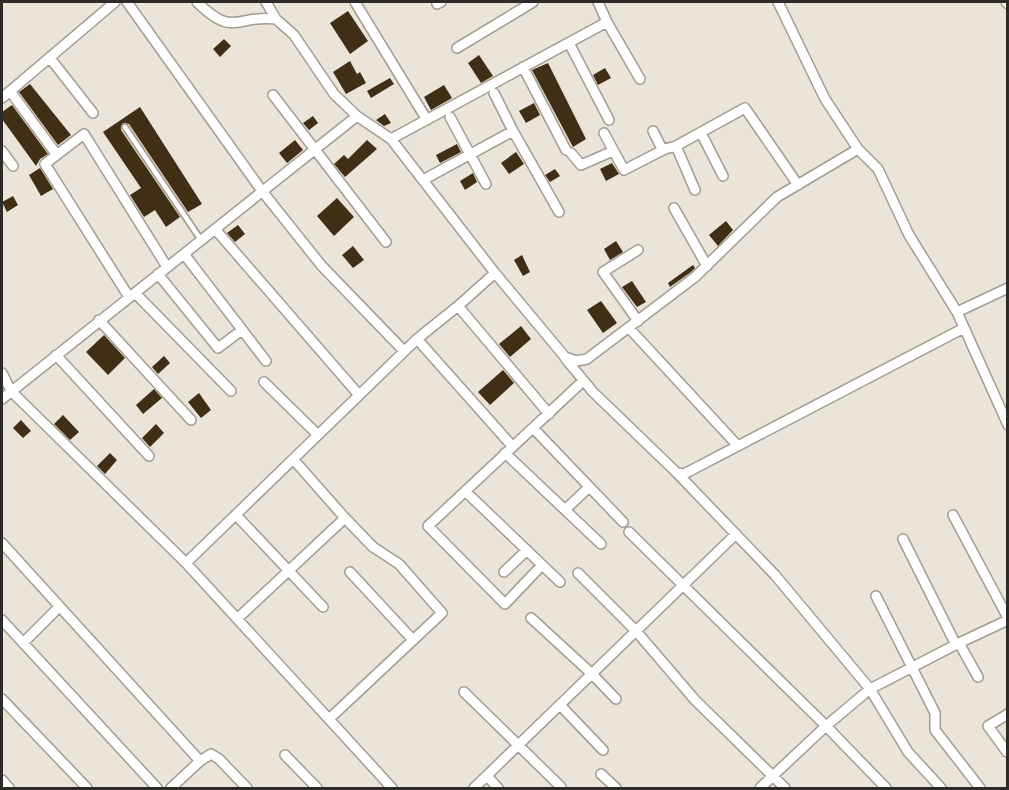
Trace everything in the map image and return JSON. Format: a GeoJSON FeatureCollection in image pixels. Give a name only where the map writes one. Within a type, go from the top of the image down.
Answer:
{"type":"FeatureCollection","features":[{"type":"Feature","properties":{"kind":"street"},"geometry":{"type":"LineString","coordinates":[[2,98],[115,2]]}},
{"type":"Feature","properties":{"kind":"street"},"geometry":{"type":"LineString","coordinates":[[127,2],[262,191],[321,265],[404,351]]}},
{"type":"Feature","properties":{"kind":"street"},"geometry":{"type":"LineString","coordinates":[[197,2],[213,17],[233,24],[276,19]]}},
{"type":"Feature","properties":{"kind":"street"},"geometry":{"type":"LineString","coordinates":[[266,2],[276,19],[294,35],[334,94],[357,116],[391,139],[495,273],[584,381],[677,472],[775,575],[870,689],[908,752],[941,789]]}},
{"type":"Feature","properties":{"kind":"street"},"geometry":{"type":"LineString","coordinates":[[356,2],[427,120]]}},
{"type":"Feature","properties":{"kind":"street"},"geometry":{"type":"LineString","coordinates":[[457,48],[533,2]]}},
{"type":"Feature","properties":{"kind":"street"},"geometry":{"type":"LineString","coordinates":[[778,2],[825,99],[858,148],[878,169],[909,235],[957,312],[1008,425]]}},
{"type":"Feature","properties":{"kind":"street"},"geometry":{"type":"LineString","coordinates":[[602,3],[608,22],[640,79]]}},
{"type":"Feature","properties":{"kind":"street"},"geometry":{"type":"LineString","coordinates":[[391,139],[608,22]]}},
{"type":"Feature","properties":{"kind":"street"},"geometry":{"type":"LineString","coordinates":[[569,43],[609,120]]}},
{"type":"Feature","properties":{"kind":"street"},"geometry":{"type":"LineString","coordinates":[[50,58],[93,113]]}},
{"type":"Feature","properties":{"kind":"street"},"geometry":{"type":"LineString","coordinates":[[523,67],[568,151],[581,165],[613,151]]}},
{"type":"Feature","properties":{"kind":"street"},"geometry":{"type":"LineString","coordinates":[[10,91],[54,152]]}},
{"type":"Feature","properties":{"kind":"street"},"geometry":{"type":"LineString","coordinates":[[494,93],[559,212]]}},
{"type":"Feature","properties":{"kind":"street"},"geometry":{"type":"LineString","coordinates":[[273,95],[387,242]]}},
{"type":"Feature","properties":{"kind":"street"},"geometry":{"type":"LineString","coordinates":[[604,133],[624,170],[664,149],[676,146],[745,108],[798,185]]}},
{"type":"Feature","properties":{"kind":"street"},"geometry":{"type":"LineString","coordinates":[[2,399],[357,116]]}},
{"type":"Feature","properties":{"kind":"street"},"geometry":{"type":"LineString","coordinates":[[450,117],[486,184]]}},
{"type":"Feature","properties":{"kind":"street"},"geometry":{"type":"LineString","coordinates":[[423,180],[513,131]]}},
{"type":"Feature","properties":{"kind":"street"},"geometry":{"type":"LineString","coordinates":[[653,131],[664,149]]}},
{"type":"Feature","properties":{"kind":"street"},"geometry":{"type":"LineString","coordinates":[[701,133],[723,176]]}},
{"type":"Feature","properties":{"kind":"street"},"geometry":{"type":"LineString","coordinates":[[167,267],[84,134],[45,164],[132,295],[231,391]]}},
{"type":"Feature","properties":{"kind":"street"},"geometry":{"type":"LineString","coordinates":[[676,146],[694,190]]}},
{"type":"Feature","properties":{"kind":"street"},"geometry":{"type":"LineString","coordinates":[[565,357],[576,361],[587,359],[639,321],[707,266],[777,197],[858,148]]}},
{"type":"Feature","properties":{"kind":"street"},"geometry":{"type":"LineString","coordinates":[[2,152],[13,166]]}},
{"type":"Feature","properties":{"kind":"street"},"geometry":{"type":"LineString","coordinates":[[674,208],[707,266]]}},
{"type":"Feature","properties":{"kind":"street"},"geometry":{"type":"LineString","coordinates":[[216,229],[359,395]]}},
{"type":"Feature","properties":{"kind":"street"},"geometry":{"type":"LineString","coordinates":[[638,250],[603,272],[639,321]]}},
{"type":"Feature","properties":{"kind":"street"},"geometry":{"type":"LineString","coordinates":[[184,254],[266,361]]}},
{"type":"Feature","properties":{"kind":"street"},"geometry":{"type":"LineString","coordinates":[[186,563],[404,351],[495,273]]}},
{"type":"Feature","properties":{"kind":"street"},"geometry":{"type":"LineString","coordinates":[[158,274],[218,348],[242,330]]}},
{"type":"Feature","properties":{"kind":"street"},"geometry":{"type":"LineString","coordinates":[[957,312],[1008,288]]}},
{"type":"Feature","properties":{"kind":"street"},"geometry":{"type":"LineString","coordinates":[[458,306],[549,414]]}},
{"type":"Feature","properties":{"kind":"street"},"geometry":{"type":"LineString","coordinates":[[99,320],[191,420]]}},
{"type":"Feature","properties":{"kind":"street"},"geometry":{"type":"LineString","coordinates":[[628,328],[738,446]]}},
{"type":"Feature","properties":{"kind":"street"},"geometry":{"type":"LineString","coordinates":[[677,472],[684,474],[964,328]]}},
{"type":"Feature","properties":{"kind":"street"},"geometry":{"type":"LineString","coordinates":[[417,339],[509,450],[565,510],[601,544]]}},
{"type":"Feature","properties":{"kind":"street"},"geometry":{"type":"LineString","coordinates":[[56,355],[149,456]]}},
{"type":"Feature","properties":{"kind":"street"},"geometry":{"type":"LineString","coordinates":[[2,373],[11,391],[186,563],[389,785],[378,789]]}},
{"type":"Feature","properties":{"kind":"street"},"geometry":{"type":"LineString","coordinates":[[543,565],[505,604],[428,526],[584,381]]}},
{"type":"Feature","properties":{"kind":"street"},"geometry":{"type":"LineString","coordinates":[[264,382],[318,435]]}},
{"type":"Feature","properties":{"kind":"street"},"geometry":{"type":"LineString","coordinates":[[533,428],[623,522]]}},
{"type":"Feature","properties":{"kind":"street"},"geometry":{"type":"LineString","coordinates":[[293,459],[373,547],[399,564],[442,613],[329,719]]}},
{"type":"Feature","properties":{"kind":"street"},"geometry":{"type":"LineString","coordinates":[[565,510],[589,487]]}},
{"type":"Feature","properties":{"kind":"street"},"geometry":{"type":"LineString","coordinates":[[465,491],[560,582]]}},
{"type":"Feature","properties":{"kind":"street"},"geometry":{"type":"LineString","coordinates":[[236,515],[323,607]]}},
{"type":"Feature","properties":{"kind":"street"},"geometry":{"type":"LineString","coordinates":[[760,789],[826,726],[870,689],[1008,620],[952,515]]}},
{"type":"Feature","properties":{"kind":"street"},"geometry":{"type":"LineString","coordinates":[[237,619],[345,518]]}},
{"type":"Feature","properties":{"kind":"street"},"geometry":{"type":"LineString","coordinates":[[629,532],[826,726],[886,789]]}},
{"type":"Feature","properties":{"kind":"street"},"geometry":{"type":"LineString","coordinates":[[474,789],[736,534]]}},
{"type":"Feature","properties":{"kind":"street"},"geometry":{"type":"LineString","coordinates":[[903,539],[958,644],[978,677]]}},
{"type":"Feature","properties":{"kind":"street"},"geometry":{"type":"LineString","coordinates":[[2,543],[200,761]]}},
{"type":"Feature","properties":{"kind":"street"},"geometry":{"type":"LineString","coordinates":[[504,572],[526,550]]}},
{"type":"Feature","properties":{"kind":"street"},"geometry":{"type":"LineString","coordinates":[[350,572],[413,640]]}},
{"type":"Feature","properties":{"kind":"street"},"geometry":{"type":"LineString","coordinates":[[578,573],[636,631],[695,700],[785,789]]}},
{"type":"Feature","properties":{"kind":"street"},"geometry":{"type":"LineString","coordinates":[[876,596],[935,713],[935,730],[980,789]]}},
{"type":"Feature","properties":{"kind":"street"},"geometry":{"type":"LineString","coordinates":[[22,643],[59,607]]}},
{"type":"Feature","properties":{"kind":"street"},"geometry":{"type":"LineString","coordinates":[[531,618],[616,699]]}},
{"type":"Feature","properties":{"kind":"street"},"geometry":{"type":"LineString","coordinates":[[2,620],[157,789]]}},
{"type":"Feature","properties":{"kind":"street"},"geometry":{"type":"LineString","coordinates":[[464,692],[561,787]]}},
{"type":"Feature","properties":{"kind":"street"},"geometry":{"type":"LineString","coordinates":[[2,699],[87,789]]}},
{"type":"Feature","properties":{"kind":"street"},"geometry":{"type":"LineString","coordinates":[[560,705],[603,750]]}},
{"type":"Feature","properties":{"kind":"street"},"geometry":{"type":"LineString","coordinates":[[1007,752],[988,726],[1008,714]]}},
{"type":"Feature","properties":{"kind":"street"},"geometry":{"type":"LineString","coordinates":[[171,789],[200,761],[211,754],[219,759],[247,789]]}},
{"type":"Feature","properties":{"kind":"street"},"geometry":{"type":"LineString","coordinates":[[285,755],[317,789]]}},
{"type":"Feature","properties":{"kind":"street"},"geometry":{"type":"LineString","coordinates":[[601,774],[616,789]]}},
{"type":"Feature","properties":{"kind":"street"},"geometry":{"type":"LineString","coordinates":[[487,776],[498,789]]}},
{"type":"Feature","properties":{"kind":"street"},"geometry":{"type":"LineString","coordinates":[[2,780],[9,789]]}},
{"type":"Feature","properties":{"kind":"street"},"geometry":{"type":"LineString","coordinates":[[180,780],[187,789]]}},
{"type":"Feature","properties":{"kind":"lane"},"geometry":{"type":"LineString","coordinates":[[125,127],[201,240]]}},
{"type":"Feature","properties":{"kind":"building"},"geometry":{"type":"Polygon","coordinates":[[[348,11],[368,41],[350,54],[330,23],[348,11]]]}},
{"type":"Feature","properties":{"kind":"building"},"geometry":{"type":"Polygon","coordinates":[[[224,39],[231,46],[220,57],[213,49],[224,39]]]}},
{"type":"Feature","properties":{"kind":"building"},"geometry":{"type":"Polygon","coordinates":[[[479,55],[493,76],[481,83],[468,63],[479,55]]]}},
{"type":"Feature","properties":{"kind":"building"},"geometry":{"type":"Polygon","coordinates":[[[350,61],[357,74],[360,72],[366,83],[346,94],[333,72],[350,61]]]}},
{"type":"Feature","properties":{"kind":"building"},"geometry":{"type":"Polygon","coordinates":[[[548,63],[586,139],[573,147],[532,70],[548,63]]]}},
{"type":"Feature","properties":{"kind":"building"},"geometry":{"type":"Polygon","coordinates":[[[605,68],[611,78],[598,85],[593,75],[605,68]]]}},
{"type":"Feature","properties":{"kind":"building"},"geometry":{"type":"Polygon","coordinates":[[[390,78],[394,84],[371,98],[367,91],[390,78]]]}},
{"type":"Feature","properties":{"kind":"building"},"geometry":{"type":"Polygon","coordinates":[[[30,84],[71,135],[58,145],[19,92],[30,84]]]}},
{"type":"Feature","properties":{"kind":"building"},"geometry":{"type":"Polygon","coordinates":[[[444,85],[452,98],[431,110],[424,97],[444,85]]]}},
{"type":"Feature","properties":{"kind":"building"},"geometry":{"type":"Polygon","coordinates":[[[534,103],[540,115],[526,123],[519,111],[534,103]]]}},
{"type":"Feature","properties":{"kind":"building"},"geometry":{"type":"Polygon","coordinates":[[[12,105],[48,154],[40,159],[36,166],[2,119],[2,112],[12,105]]]}},
{"type":"Feature","properties":{"kind":"building"},"geometry":{"type":"Polygon","coordinates":[[[140,107],[202,204],[188,212],[129,124],[123,123],[121,130],[180,217],[166,227],[155,210],[144,217],[130,195],[141,188],[103,132],[140,107]]]}},
{"type":"Feature","properties":{"kind":"building"},"geometry":{"type":"Polygon","coordinates":[[[385,114],[391,123],[384,126],[376,120],[385,114]]]}},
{"type":"Feature","properties":{"kind":"building"},"geometry":{"type":"Polygon","coordinates":[[[313,116],[318,123],[309,130],[303,123],[313,116]]]}},
{"type":"Feature","properties":{"kind":"building"},"geometry":{"type":"Polygon","coordinates":[[[295,140],[303,150],[287,163],[279,153],[295,140]]]}},
{"type":"Feature","properties":{"kind":"building"},"geometry":{"type":"Polygon","coordinates":[[[367,140],[377,149],[345,177],[334,164],[344,155],[348,159],[367,140]]]}},
{"type":"Feature","properties":{"kind":"building"},"geometry":{"type":"Polygon","coordinates":[[[457,144],[461,152],[440,163],[436,155],[457,144]]]}},
{"type":"Feature","properties":{"kind":"building"},"geometry":{"type":"Polygon","coordinates":[[[516,152],[524,164],[509,174],[501,163],[516,152]]]}},
{"type":"Feature","properties":{"kind":"building"},"geometry":{"type":"Polygon","coordinates":[[[612,163],[619,174],[606,181],[600,169],[612,163]]]}},
{"type":"Feature","properties":{"kind":"building"},"geometry":{"type":"Polygon","coordinates":[[[40,168],[53,189],[41,196],[29,175],[40,168]]]}},
{"type":"Feature","properties":{"kind":"building"},"geometry":{"type":"Polygon","coordinates":[[[555,169],[560,176],[550,182],[545,175],[555,169]]]}},
{"type":"Feature","properties":{"kind":"building"},"geometry":{"type":"Polygon","coordinates":[[[473,173],[477,182],[465,190],[460,181],[473,173]]]}},
{"type":"Feature","properties":{"kind":"building"},"geometry":{"type":"Polygon","coordinates":[[[13,196],[18,205],[7,212],[2,202],[13,196]]]}},
{"type":"Feature","properties":{"kind":"building"},"geometry":{"type":"Polygon","coordinates":[[[337,198],[354,217],[334,236],[317,216],[337,198]]]}},
{"type":"Feature","properties":{"kind":"building"},"geometry":{"type":"Polygon","coordinates":[[[726,221],[733,230],[718,246],[709,235],[726,221]]]}},
{"type":"Feature","properties":{"kind":"building"},"geometry":{"type":"Polygon","coordinates":[[[238,225],[245,234],[235,242],[227,233],[238,225]]]}},
{"type":"Feature","properties":{"kind":"building"},"geometry":{"type":"Polygon","coordinates":[[[616,241],[623,252],[610,260],[604,249],[616,241]]]}},
{"type":"Feature","properties":{"kind":"building"},"geometry":{"type":"Polygon","coordinates":[[[353,246],[364,260],[353,268],[342,255],[353,246]]]}},
{"type":"Feature","properties":{"kind":"building"},"geometry":{"type":"Polygon","coordinates":[[[522,255],[530,272],[523,276],[514,260],[522,255]]]}},
{"type":"Feature","properties":{"kind":"building"},"geometry":{"type":"Polygon","coordinates":[[[693,265],[695,268],[691,272],[670,287],[668,283],[693,265]]]}},
{"type":"Feature","properties":{"kind":"building"},"geometry":{"type":"Polygon","coordinates":[[[632,281],[646,302],[637,307],[622,287],[632,281]]]}},
{"type":"Feature","properties":{"kind":"building"},"geometry":{"type":"Polygon","coordinates":[[[601,301],[617,323],[603,333],[587,310],[601,301]]]}},
{"type":"Feature","properties":{"kind":"building"},"geometry":{"type":"Polygon","coordinates":[[[521,326],[531,339],[510,357],[499,344],[521,326]]]}},
{"type":"Feature","properties":{"kind":"building"},"geometry":{"type":"Polygon","coordinates":[[[104,335],[125,358],[108,375],[86,352],[104,335]]]}},
{"type":"Feature","properties":{"kind":"building"},"geometry":{"type":"Polygon","coordinates":[[[164,356],[170,363],[158,374],[152,367],[164,356]]]}},
{"type":"Feature","properties":{"kind":"building"},"geometry":{"type":"Polygon","coordinates":[[[503,370],[514,383],[490,405],[478,392],[503,370]]]}},
{"type":"Feature","properties":{"kind":"building"},"geometry":{"type":"Polygon","coordinates":[[[154,389],[162,398],[143,414],[136,405],[154,389]]]}},
{"type":"Feature","properties":{"kind":"building"},"geometry":{"type":"Polygon","coordinates":[[[199,393],[211,410],[201,418],[188,402],[199,393]]]}},
{"type":"Feature","properties":{"kind":"building"},"geometry":{"type":"Polygon","coordinates":[[[63,415],[79,432],[70,440],[54,424],[63,415]]]}},
{"type":"Feature","properties":{"kind":"building"},"geometry":{"type":"Polygon","coordinates":[[[21,420],[31,431],[23,438],[13,428],[21,420]]]}},
{"type":"Feature","properties":{"kind":"building"},"geometry":{"type":"Polygon","coordinates":[[[156,424],[164,433],[150,447],[142,438],[156,424]]]}},
{"type":"Feature","properties":{"kind":"building"},"geometry":{"type":"Polygon","coordinates":[[[110,453],[117,460],[105,474],[97,466],[110,453]]]}}]}
